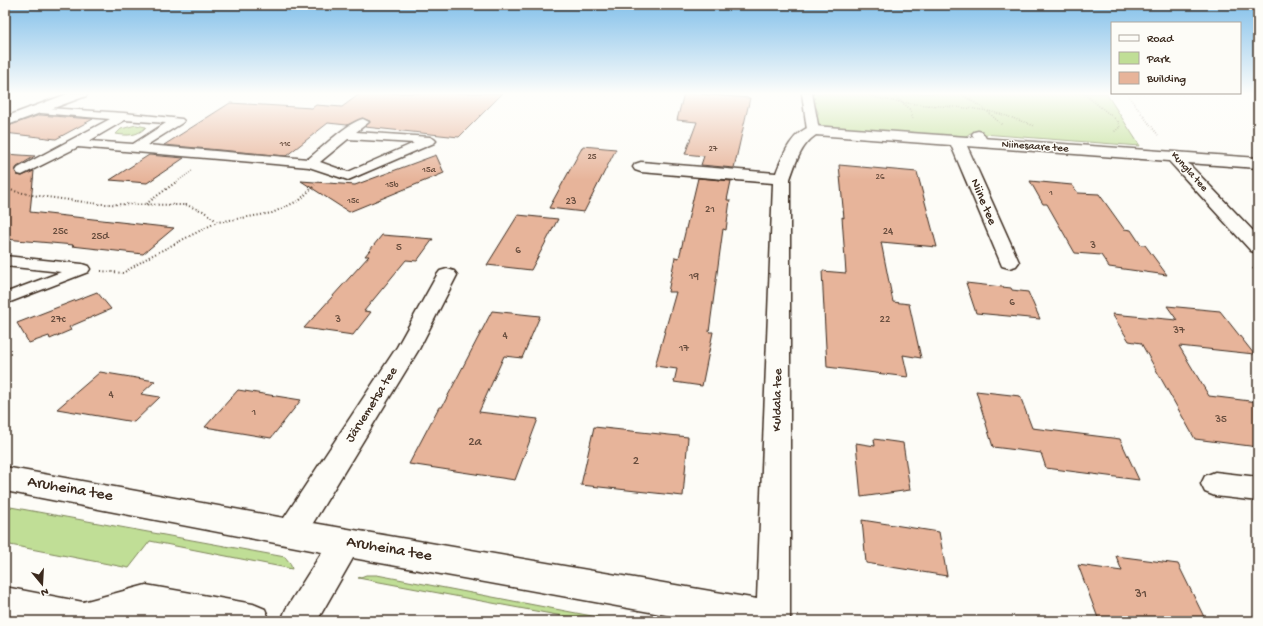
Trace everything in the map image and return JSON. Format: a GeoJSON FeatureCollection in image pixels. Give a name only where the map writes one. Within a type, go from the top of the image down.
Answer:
{"type":"FeatureCollection","features":[{"type":"Feature","properties":{"kind":"street","name":"Niinesaare tee"},"geometry":{"type":"LineString","coordinates":[[813,130],[958,141],[980,139],[1012,145],[1258,163]]}},
{"type":"Feature","properties":{"kind":"street","name":"Kuldala tee"},"geometry":{"type":"LineString","coordinates":[[773,620],[782,179],[789,159],[801,138],[813,130]]}},
{"type":"Feature","properties":{"kind":"street","name":"Niine tee"},"geometry":{"type":"LineString","coordinates":[[958,141],[1009,262]]}},
{"type":"Feature","properties":{"kind":"street","name":"Kungla tee"},"geometry":{"type":"LineString","coordinates":[[1173,156],[1258,247]]}},
{"type":"Feature","properties":{"kind":"street"},"geometry":{"type":"LineString","coordinates":[[641,166],[782,179]]}},
{"type":"Feature","properties":{"kind":"street","name":"Järvemetsa tee"},"geometry":{"type":"LineString","coordinates":[[291,533],[407,349],[447,274]]}},
{"type":"Feature","properties":{"kind":"street","name":"Aruheina tee"},"geometry":{"type":"LineString","coordinates":[[5,479],[139,503],[291,533],[773,620]]}},
{"type":"Feature","properties":{"kind":"street"},"geometry":{"type":"LineString","coordinates":[[1215,484],[1258,489]]}},
{"type":"Feature","properties":{"kind":"street"},"geometry":{"type":"LineString","coordinates":[[298,621],[345,542]]}},
{"type":"Feature","properties":{"kind":"street"},"geometry":{"type":"LineString","coordinates":[[5,603],[83,619],[146,601],[253,621]]}},
{"type":"Feature","properties":{"kind":"lane"},"geometry":{"type":"LineString","coordinates":[[22,171],[113,122]]}},
{"type":"Feature","properties":{"kind":"lane"},"geometry":{"type":"LineString","coordinates":[[136,148],[175,122]]}},
{"type":"Feature","properties":{"kind":"lane"},"geometry":{"type":"LineString","coordinates":[[311,163],[363,122]]}},
{"type":"Feature","properties":{"kind":"lane"},"geometry":{"type":"LineString","coordinates":[[812,122],[813,130]]}},
{"type":"Feature","properties":{"kind":"lane"},"geometry":{"type":"LineString","coordinates":[[76,143],[311,163],[348,176],[430,141],[345,135]]}},
{"type":"Feature","properties":{"kind":"lane"},"geometry":{"type":"LineString","coordinates":[[5,261],[82,269]]}},
{"type":"Feature","properties":{"kind":"lane"},"geometry":{"type":"LineString","coordinates":[[5,299],[82,269]]}},
{"type":"Feature","properties":{"kind":"path"},"geometry":{"type":"LineString","coordinates":[[1000,122],[1005,128],[1012,145]]}},
{"type":"Feature","properties":{"kind":"path"},"geometry":{"type":"LineString","coordinates":[[1025,122],[1035,126]]}},
{"type":"Feature","properties":{"kind":"path"},"geometry":{"type":"LineString","coordinates":[[1113,133],[1120,127],[1118,122]]}},
{"type":"Feature","properties":{"kind":"path","name":"Kungla tee"},"geometry":{"type":"LineString","coordinates":[[1148,122],[1173,156]]}},
{"type":"Feature","properties":{"kind":"path"},"geometry":{"type":"LineString","coordinates":[[145,205],[190,174],[204,154]]}},
{"type":"Feature","properties":{"kind":"path"},"geometry":{"type":"LineString","coordinates":[[82,269],[124,273],[150,257],[218,222],[272,213],[300,200],[320,180],[334,171]]}},
{"type":"Feature","properties":{"kind":"path"},"geometry":{"type":"LineString","coordinates":[[5,189],[32,195],[99,204],[186,206],[203,211],[218,222]]}},
{"type":"Feature","properties":{"kind":"green space"},"geometry":{"type":"Polygon","coordinates":[[[818,122],[1125,122],[1140,146],[970,133],[965,137],[959,137],[822,127],[818,122]]]}},
{"type":"Feature","properties":{"kind":"green space"},"geometry":{"type":"Polygon","coordinates":[[[136,125],[146,127],[132,135],[116,134],[121,129],[136,125]]]}},
{"type":"Feature","properties":{"kind":"green space"},"geometry":{"type":"Polygon","coordinates":[[[5,506],[285,557],[290,563],[292,569],[150,541],[129,568],[5,544],[5,506]]]}},
{"type":"Feature","properties":{"kind":"green space"},"geometry":{"type":"Polygon","coordinates":[[[366,575],[377,575],[618,621],[589,621],[358,578],[366,575]]]}},
{"type":"Feature","properties":{"kind":"building"},"geometry":{"type":"Polygon","coordinates":[[[19,122],[87,122],[56,139],[5,133],[5,127],[19,122]]]}},
{"type":"Feature","properties":{"kind":"building"},"geometry":{"type":"Polygon","coordinates":[[[200,122],[353,122],[347,125],[328,123],[286,156],[164,145],[200,122]]]}},
{"type":"Feature","properties":{"kind":"building"},"geometry":{"type":"Polygon","coordinates":[[[369,122],[474,122],[459,137],[365,127],[369,122]]]}},
{"type":"Feature","properties":{"kind":"building"},"geometry":{"type":"Polygon","coordinates":[[[697,122],[744,122],[734,168],[701,165],[704,156],[685,154],[697,122]]]}},
{"type":"Feature","properties":{"kind":"building"},"geometry":{"type":"Polygon","coordinates":[[[583,146],[616,149],[584,212],[549,208],[583,146]]]}},
{"type":"Feature","properties":{"kind":"building"},"geometry":{"type":"Polygon","coordinates":[[[5,154],[35,156],[17,167],[15,170],[17,175],[22,176],[34,171],[30,212],[174,228],[143,254],[72,246],[74,245],[5,239],[5,154]]]}},
{"type":"Feature","properties":{"kind":"building"},"geometry":{"type":"Polygon","coordinates":[[[149,155],[184,158],[147,183],[110,180],[149,155]]]}},
{"type":"Feature","properties":{"kind":"building"},"geometry":{"type":"Polygon","coordinates":[[[436,155],[444,173],[349,212],[301,181],[355,185],[436,155]]]}},
{"type":"Feature","properties":{"kind":"building"},"geometry":{"type":"Polygon","coordinates":[[[839,165],[917,172],[937,247],[881,242],[893,302],[909,304],[921,358],[903,355],[908,377],[827,367],[822,271],[846,273],[842,217],[844,218],[839,165]]]}},
{"type":"Feature","properties":{"kind":"building"},"geometry":{"type":"Polygon","coordinates":[[[698,178],[731,181],[727,200],[730,200],[726,230],[723,229],[709,332],[713,332],[702,386],[674,382],[677,369],[655,366],[676,292],[668,292],[675,257],[679,258],[698,178]]]}},
{"type":"Feature","properties":{"kind":"building"},"geometry":{"type":"Polygon","coordinates":[[[1030,181],[1072,185],[1078,193],[1099,194],[1124,229],[1131,230],[1141,245],[1145,245],[1167,275],[1109,267],[1101,255],[1075,253],[1047,204],[1043,204],[1030,181]]]}},
{"type":"Feature","properties":{"kind":"building"},"geometry":{"type":"Polygon","coordinates":[[[518,215],[558,219],[531,270],[487,265],[518,215]]]}},
{"type":"Feature","properties":{"kind":"building"},"geometry":{"type":"Polygon","coordinates":[[[382,235],[433,239],[417,261],[406,260],[364,311],[371,312],[353,335],[304,328],[369,256],[365,256],[382,235]]]}},
{"type":"Feature","properties":{"kind":"building"},"geometry":{"type":"Polygon","coordinates":[[[966,283],[1011,288],[1012,290],[1028,292],[1040,319],[976,313],[966,283]]]}},
{"type":"Feature","properties":{"kind":"building"},"geometry":{"type":"Polygon","coordinates":[[[97,292],[111,309],[69,327],[71,330],[50,339],[49,336],[29,343],[17,323],[97,292]]]}},
{"type":"Feature","properties":{"kind":"building"},"geometry":{"type":"Polygon","coordinates":[[[1167,306],[1220,311],[1254,354],[1179,346],[1209,396],[1258,402],[1258,447],[1195,439],[1141,343],[1129,341],[1112,314],[1177,320],[1167,306]]]}},
{"type":"Feature","properties":{"kind":"building"},"geometry":{"type":"Polygon","coordinates":[[[492,311],[540,316],[522,358],[504,356],[479,412],[538,419],[515,480],[409,464],[439,407],[442,407],[492,311]]]}},
{"type":"Feature","properties":{"kind":"building"},"geometry":{"type":"Polygon","coordinates":[[[100,372],[155,381],[141,394],[160,397],[134,422],[57,409],[100,372]]]}},
{"type":"Feature","properties":{"kind":"building"},"geometry":{"type":"Polygon","coordinates":[[[238,390],[301,400],[271,438],[205,427],[238,390]]]}},
{"type":"Feature","properties":{"kind":"building"},"geometry":{"type":"Polygon","coordinates":[[[976,391],[1020,396],[1032,428],[1120,439],[1139,480],[1046,468],[1041,453],[993,447],[976,391]]]}},
{"type":"Feature","properties":{"kind":"building"},"geometry":{"type":"Polygon","coordinates":[[[594,427],[688,437],[683,496],[581,485],[594,427]]]}},
{"type":"Feature","properties":{"kind":"building"},"geometry":{"type":"Polygon","coordinates":[[[874,439],[903,443],[910,490],[861,497],[856,443],[875,446],[874,439]]]}},
{"type":"Feature","properties":{"kind":"building"},"geometry":{"type":"Polygon","coordinates":[[[862,520],[939,532],[947,576],[866,563],[862,520]]]}},
{"type":"Feature","properties":{"kind":"building"},"geometry":{"type":"Polygon","coordinates":[[[1116,556],[1178,564],[1206,621],[1120,621],[1098,618],[1078,565],[1122,571],[1116,556]]]}}]}
